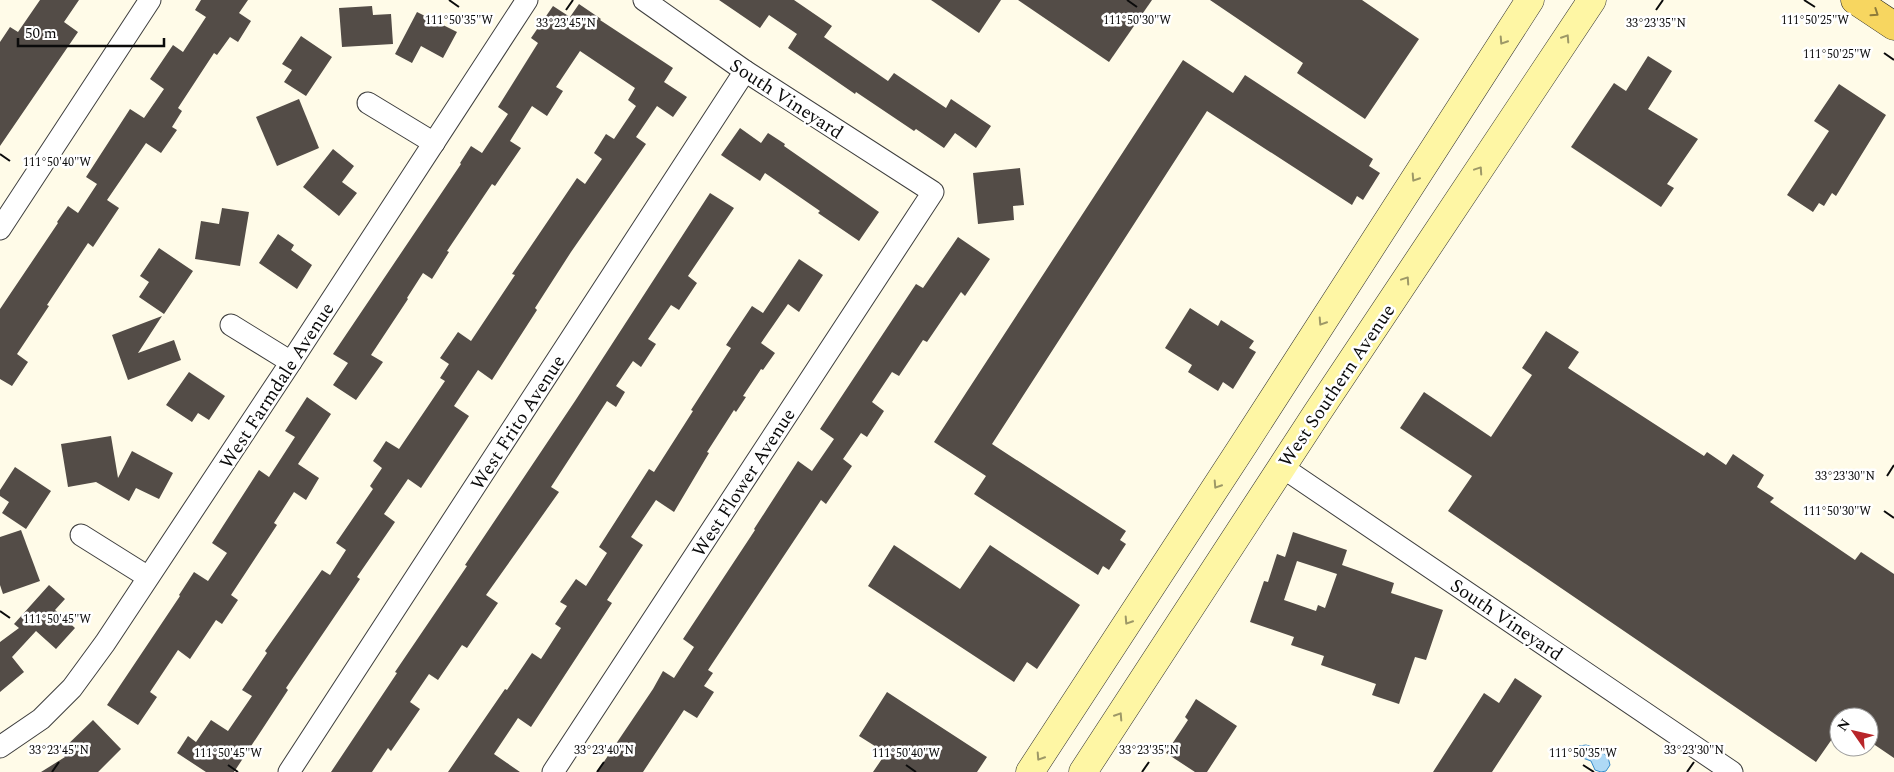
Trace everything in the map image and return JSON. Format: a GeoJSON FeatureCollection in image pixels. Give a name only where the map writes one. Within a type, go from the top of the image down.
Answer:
{"type":"FeatureCollection","features":[{"type":"Feature","properties":{"kind":"main road"},"geometry":{"type":"LineString","coordinates":[[1030,772],[1530,0]]}},
{"type":"Feature","properties":{"kind":"main road","name":"West Southern Avenue"},"geometry":{"type":"LineString","coordinates":[[1083,772],[1282,467],[1592,0]]}},
{"type":"Feature","properties":{"kind":"main road"},"geometry":{"type":"LineString","coordinates":[[1855,0],[1894,26]]}},
{"type":"Feature","properties":{"kind":"street"},"geometry":{"type":"LineString","coordinates":[[0,229],[150,0]]}},
{"type":"Feature","properties":{"kind":"street","name":"West Farmdale Avenue"},"geometry":{"type":"LineString","coordinates":[[0,747],[41,719],[72,688],[105,643],[292,362],[527,0]]}},
{"type":"Feature","properties":{"kind":"street","name":"South Vineyard"},"geometry":{"type":"LineString","coordinates":[[644,0],[746,71],[933,192]]}},
{"type":"Feature","properties":{"kind":"street","name":"West Frito Avenue"},"geometry":{"type":"LineString","coordinates":[[289,772],[746,71]]}},
{"type":"Feature","properties":{"kind":"street"},"geometry":{"type":"LineString","coordinates":[[368,104],[434,143]]}},
{"type":"Feature","properties":{"kind":"street","name":"West Flower Avenue"},"geometry":{"type":"LineString","coordinates":[[553,772],[933,192]]}},
{"type":"Feature","properties":{"kind":"street"},"geometry":{"type":"LineString","coordinates":[[231,325],[292,362]]}},
{"type":"Feature","properties":{"kind":"street","name":"South Vineyard"},"geometry":{"type":"LineString","coordinates":[[1282,467],[1732,772]]}},
{"type":"Feature","properties":{"kind":"street"},"geometry":{"type":"LineString","coordinates":[[81,535],[148,576]]}},
{"type":"Feature","properties":{"kind":"water"},"geometry":{"type":"Polygon","coordinates":[[[1586,745],[1598,749],[1607,757],[1610,765],[1606,771],[1595,770],[1591,761],[1580,757],[1576,752],[1579,746],[1586,745]]]}},
{"type":"Feature","properties":{"kind":"building"},"geometry":{"type":"Polygon","coordinates":[[[40,0],[79,0],[64,22],[78,32],[0,146],[0,42],[10,27],[18,32],[40,0]]]}},
{"type":"Feature","properties":{"kind":"building"},"geometry":{"type":"Polygon","coordinates":[[[201,0],[248,0],[239,13],[251,21],[238,42],[230,37],[217,55],[214,53],[178,108],[182,111],[172,127],[177,130],[161,153],[146,143],[107,200],[119,208],[93,247],[88,243],[17,354],[28,362],[12,386],[0,379],[0,309],[68,206],[78,213],[97,184],[86,177],[130,109],[144,118],[164,89],[150,79],[173,45],[183,52],[206,17],[195,10],[201,0]]]}},
{"type":"Feature","properties":{"kind":"building"},"geometry":{"type":"Polygon","coordinates":[[[719,0],[794,0],[832,26],[824,37],[888,81],[894,73],[946,108],[951,99],[991,126],[976,148],[955,133],[944,148],[916,129],[914,131],[856,92],[855,94],[788,48],[797,34],[769,15],[760,28],[719,0]]]}},
{"type":"Feature","properties":{"kind":"building"},"geometry":{"type":"Polygon","coordinates":[[[931,0],[1001,0],[979,33],[931,0]]]}},
{"type":"Feature","properties":{"kind":"building"},"geometry":{"type":"Polygon","coordinates":[[[1018,0],[1152,0],[1109,62],[1018,0]]]}},
{"type":"Feature","properties":{"kind":"building"},"geometry":{"type":"Polygon","coordinates":[[[1210,0],[1362,0],[1419,39],[1365,119],[1297,73],[1303,63],[1210,0]]]}},
{"type":"Feature","properties":{"kind":"building"},"geometry":{"type":"Polygon","coordinates":[[[579,4],[673,68],[664,82],[687,97],[673,117],[657,106],[636,137],[646,144],[571,252],[535,308],[537,310],[492,380],[478,370],[454,406],[469,416],[421,488],[408,479],[384,514],[395,522],[357,577],[360,579],[286,688],[288,690],[234,772],[206,772],[177,753],[188,736],[196,742],[211,720],[228,731],[252,696],[242,690],[267,653],[265,651],[322,570],[330,575],[346,550],[336,543],[373,489],[370,486],[382,468],[373,461],[386,441],[399,449],[445,381],[440,378],[449,364],[440,358],[458,332],[471,341],[515,275],[512,274],[577,178],[585,184],[602,159],[594,153],[606,134],[614,139],[636,106],[628,100],[635,88],[580,51],[556,87],[563,91],[547,116],[532,106],[510,141],[521,148],[495,186],[492,184],[447,251],[449,252],[432,279],[423,273],[371,355],[383,362],[356,400],[333,385],[348,363],[333,354],[461,164],[471,146],[482,153],[508,114],[498,107],[538,43],[531,38],[553,6],[570,17],[579,4]]]}},
{"type":"Feature","properties":{"kind":"building"},"geometry":{"type":"Polygon","coordinates":[[[372,6],[373,15],[391,14],[393,44],[342,47],[339,8],[372,6]]]}},
{"type":"Feature","properties":{"kind":"building"},"geometry":{"type":"Polygon","coordinates":[[[417,12],[457,32],[443,58],[421,46],[412,63],[395,54],[417,12]]]}},
{"type":"Feature","properties":{"kind":"building"},"geometry":{"type":"Polygon","coordinates":[[[301,36],[332,57],[306,96],[284,82],[292,70],[282,64],[301,36]]]}},
{"type":"Feature","properties":{"kind":"building"},"geometry":{"type":"Polygon","coordinates":[[[1648,56],[1672,71],[1648,109],[1698,139],[1667,184],[1674,188],[1661,207],[1571,147],[1614,83],[1626,91],[1648,56]]]}},
{"type":"Feature","properties":{"kind":"building"},"geometry":{"type":"Polygon","coordinates":[[[1183,60],[1233,93],[1245,75],[1373,159],[1369,166],[1380,173],[1363,200],[1357,196],[1352,205],[1207,111],[992,444],[1126,531],[1120,540],[1126,544],[1109,570],[1103,566],[1098,575],[974,494],[986,476],[934,442],[1183,60]]]}},
{"type":"Feature","properties":{"kind":"building"},"geometry":{"type":"Polygon","coordinates":[[[1839,84],[1886,115],[1836,196],[1832,193],[1824,206],[1819,203],[1813,212],[1787,195],[1829,131],[1814,121],[1839,84]]]}},
{"type":"Feature","properties":{"kind":"building"},"geometry":{"type":"Polygon","coordinates":[[[299,99],[319,148],[277,166],[256,117],[299,99]]]}},
{"type":"Feature","properties":{"kind":"building"},"geometry":{"type":"Polygon","coordinates":[[[740,128],[761,143],[768,133],[879,212],[859,241],[765,173],[760,181],[721,155],[740,128]]]}},
{"type":"Feature","properties":{"kind":"building"},"geometry":{"type":"Polygon","coordinates":[[[333,149],[354,166],[342,182],[357,193],[339,216],[303,187],[333,149]]]}},
{"type":"Feature","properties":{"kind":"building"},"geometry":{"type":"Polygon","coordinates":[[[1020,168],[1024,205],[1013,206],[1014,220],[978,224],[973,173],[1020,168]]]}},
{"type":"Feature","properties":{"kind":"building"},"geometry":{"type":"Polygon","coordinates":[[[710,193],[734,208],[688,276],[697,283],[679,310],[671,305],[648,339],[656,344],[641,367],[633,361],[616,386],[625,392],[616,407],[607,401],[551,487],[559,492],[486,595],[498,603],[467,648],[462,645],[438,680],[429,674],[410,702],[420,709],[391,751],[388,748],[372,772],[331,772],[397,673],[395,672],[467,566],[465,565],[575,401],[710,193]]]}},
{"type":"Feature","properties":{"kind":"building"},"geometry":{"type":"Polygon","coordinates":[[[222,208],[249,212],[240,266],[195,259],[201,221],[219,224],[222,208]]]}},
{"type":"Feature","properties":{"kind":"building"},"geometry":{"type":"Polygon","coordinates":[[[278,234],[294,245],[291,250],[312,265],[297,289],[259,263],[278,234]]]}},
{"type":"Feature","properties":{"kind":"building"},"geometry":{"type":"Polygon","coordinates":[[[958,237],[990,259],[965,296],[961,292],[927,342],[923,340],[899,376],[892,372],[872,402],[884,411],[867,437],[861,433],[843,459],[852,466],[826,504],[821,500],[708,670],[713,673],[704,686],[714,692],[697,718],[684,710],[643,772],[597,772],[663,671],[674,678],[694,647],[683,639],[798,461],[812,471],[834,439],[820,429],[916,284],[923,288],[958,237]]]}},
{"type":"Feature","properties":{"kind":"building"},"geometry":{"type":"Polygon","coordinates":[[[159,248],[193,271],[164,314],[139,297],[149,282],[140,276],[159,248]]]}},
{"type":"Feature","properties":{"kind":"building"},"geometry":{"type":"Polygon","coordinates":[[[799,259],[823,275],[799,312],[788,304],[761,343],[775,353],[763,370],[761,369],[743,396],[746,397],[736,412],[734,410],[707,452],[709,453],[674,512],[656,500],[631,537],[643,545],[607,600],[612,603],[531,727],[518,718],[494,754],[520,772],[448,772],[532,653],[541,659],[561,628],[555,624],[567,606],[560,602],[576,579],[586,586],[607,553],[599,547],[649,469],[654,472],[693,411],[691,410],[731,348],[726,345],[752,306],[763,313],[799,259]]]}},
{"type":"Feature","properties":{"kind":"building"},"geometry":{"type":"Polygon","coordinates":[[[1190,308],[1218,326],[1221,320],[1254,341],[1249,348],[1256,352],[1233,389],[1223,382],[1218,391],[1188,372],[1192,365],[1165,348],[1190,308]]]}},
{"type":"Feature","properties":{"kind":"building"},"geometry":{"type":"Polygon","coordinates":[[[162,316],[138,353],[174,340],[181,360],[128,380],[112,335],[162,316]]]}},
{"type":"Feature","properties":{"kind":"building"},"geometry":{"type":"Polygon","coordinates":[[[1546,331],[1579,352],[1568,368],[1704,456],[1707,452],[1726,465],[1733,454],[1764,475],[1757,487],[1774,498],[1770,502],[1855,560],[1861,552],[1894,574],[1894,758],[1879,748],[1879,707],[1829,707],[1829,743],[1816,762],[1448,511],[1472,476],[1400,428],[1424,392],[1491,437],[1532,375],[1522,368],[1546,331]]]}},
{"type":"Feature","properties":{"kind":"building"},"geometry":{"type":"Polygon","coordinates":[[[189,372],[225,396],[209,420],[198,413],[192,422],[166,405],[189,372]]]}},
{"type":"Feature","properties":{"kind":"building"},"geometry":{"type":"Polygon","coordinates":[[[307,397],[331,414],[298,464],[319,478],[306,500],[294,492],[274,523],[277,525],[231,595],[238,600],[222,624],[216,620],[190,659],[178,650],[150,692],[157,697],[138,725],[107,705],[194,572],[208,581],[227,553],[212,543],[259,470],[269,477],[295,437],[285,431],[307,397]]]}},
{"type":"Feature","properties":{"kind":"building"},"geometry":{"type":"Polygon","coordinates":[[[111,436],[118,478],[132,451],[173,473],[159,499],[136,488],[129,501],[96,482],[68,487],[61,444],[111,436]]]}},
{"type":"Feature","properties":{"kind":"building"},"geometry":{"type":"Polygon","coordinates":[[[15,467],[51,491],[26,529],[2,513],[9,502],[0,496],[0,490],[15,467]]]}},
{"type":"Feature","properties":{"kind":"building"},"geometry":{"type":"Polygon","coordinates":[[[21,530],[40,581],[3,594],[0,585],[0,537],[21,530]]]}},
{"type":"Feature","properties":{"kind":"building"},"geometry":{"type":"Polygon","coordinates":[[[1293,532],[1347,550],[1342,565],[1394,583],[1391,593],[1443,610],[1426,660],[1415,657],[1399,704],[1372,695],[1376,684],[1321,665],[1324,656],[1291,645],[1294,637],[1250,622],[1264,581],[1268,582],[1277,554],[1285,557],[1293,532]],[[1297,561],[1284,600],[1316,611],[1318,605],[1325,608],[1337,574],[1297,561]]]}},
{"type":"Feature","properties":{"kind":"building"},"geometry":{"type":"Polygon","coordinates":[[[894,545],[960,589],[990,545],[1080,605],[1037,669],[1027,662],[1014,682],[868,586],[894,545]]]}},
{"type":"Feature","properties":{"kind":"building"},"geometry":{"type":"Polygon","coordinates":[[[49,585],[65,599],[55,610],[75,628],[56,649],[36,631],[12,657],[24,672],[0,692],[0,642],[19,628],[14,624],[49,585]]]}},
{"type":"Feature","properties":{"kind":"building"},"geometry":{"type":"Polygon","coordinates":[[[1515,678],[1542,696],[1492,772],[1433,772],[1484,693],[1499,703],[1515,678]]]}},
{"type":"Feature","properties":{"kind":"building"},"geometry":{"type":"Polygon","coordinates":[[[887,692],[987,757],[977,772],[873,772],[886,753],[859,736],[887,692]]]}},
{"type":"Feature","properties":{"kind":"building"},"geometry":{"type":"Polygon","coordinates":[[[1196,699],[1237,726],[1207,772],[1195,772],[1166,753],[1188,720],[1185,717],[1196,699]]]}},
{"type":"Feature","properties":{"kind":"building"},"geometry":{"type":"Polygon","coordinates":[[[93,720],[121,749],[98,772],[41,772],[65,757],[60,752],[93,720]]]}}]}
